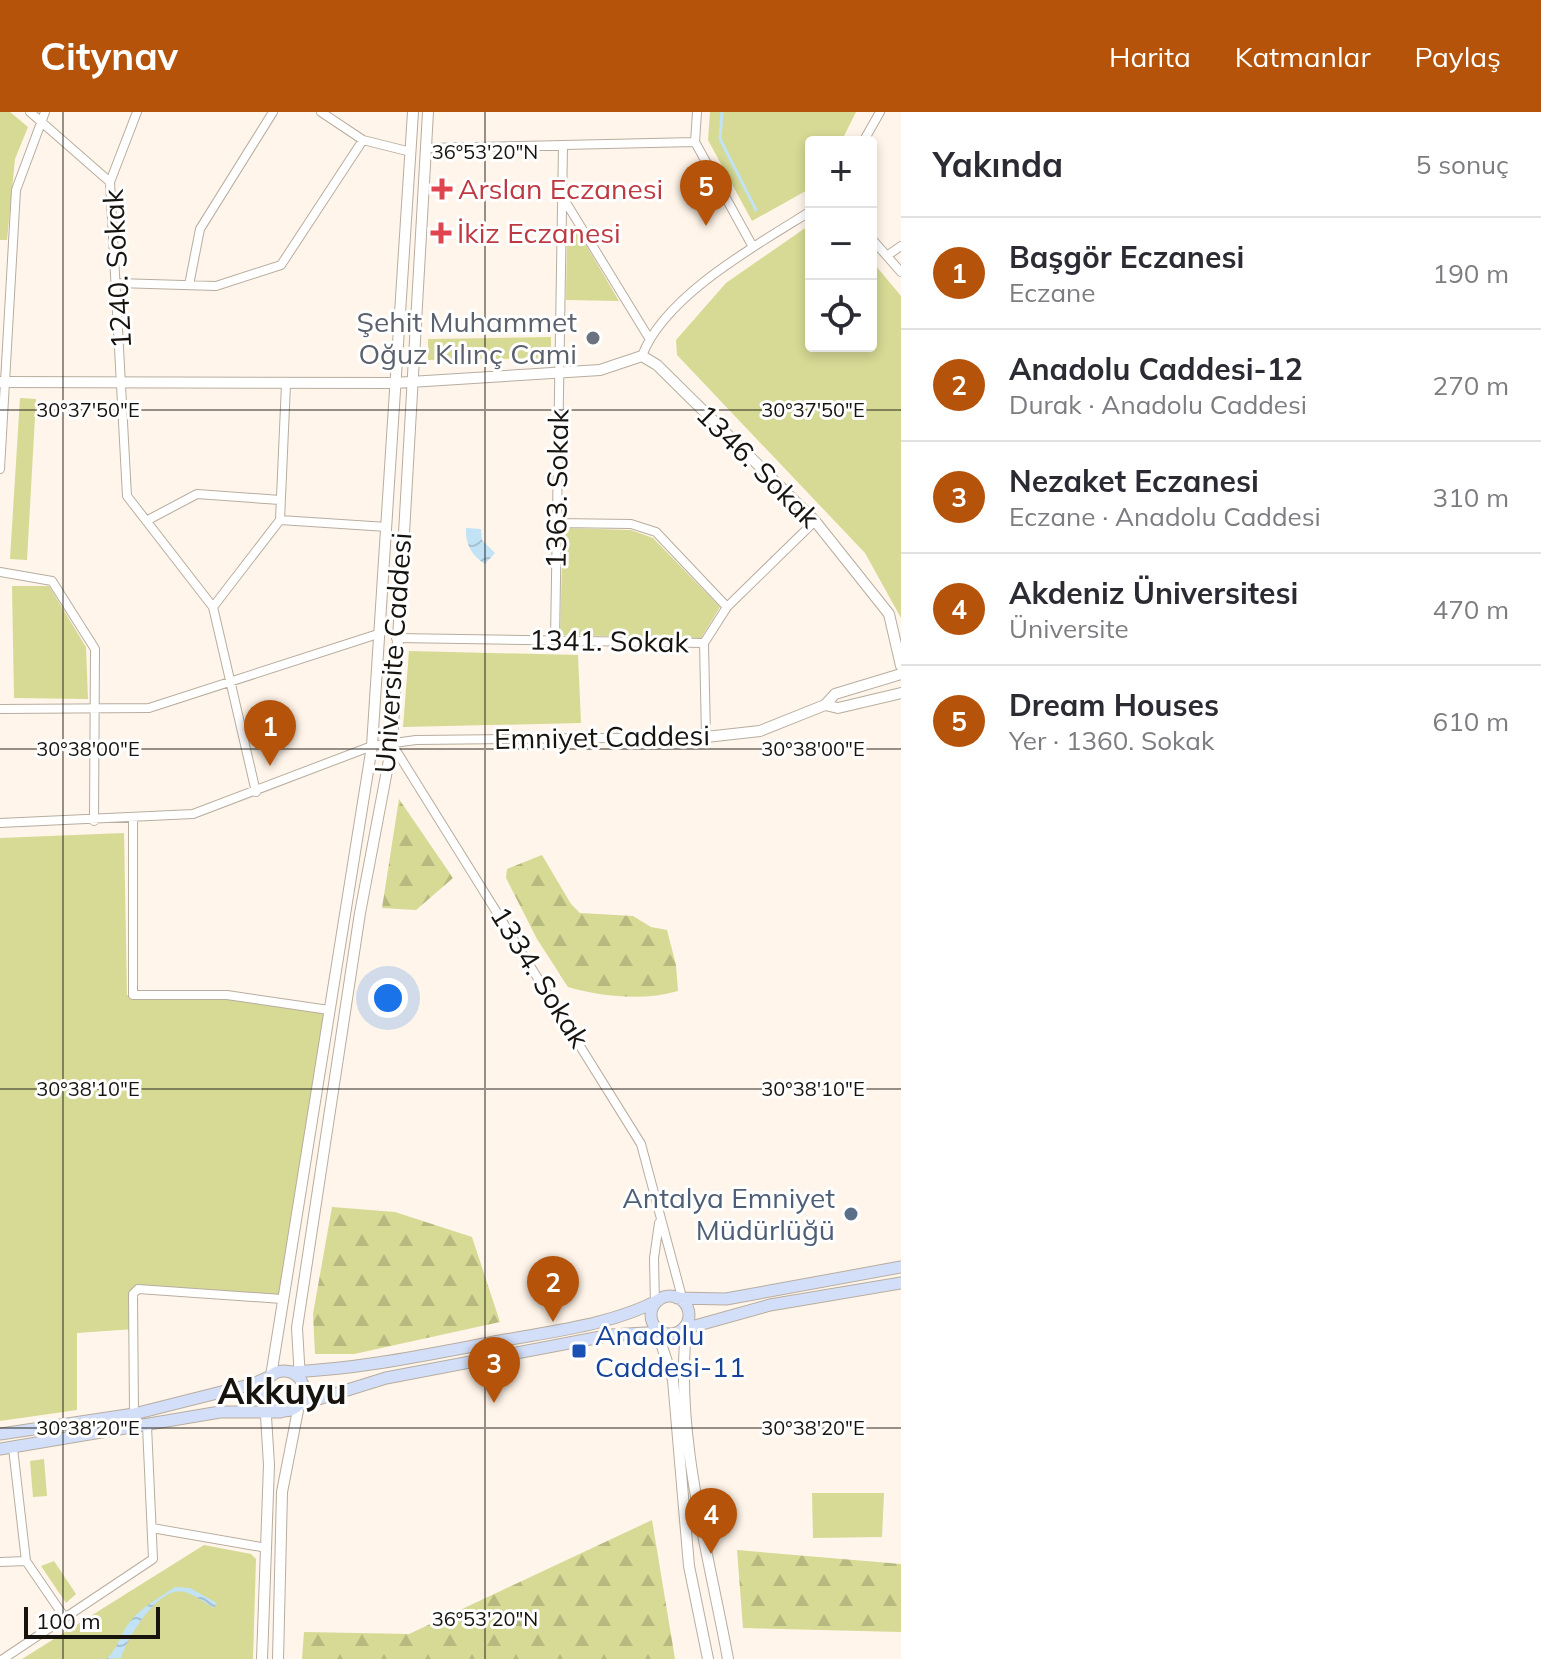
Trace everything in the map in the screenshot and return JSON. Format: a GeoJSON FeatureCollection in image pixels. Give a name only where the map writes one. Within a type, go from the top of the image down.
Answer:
{"type":"FeatureCollection","features":[{"type":"Feature","properties":{"kind":"main road"},"geometry":{"type":"LineString","coordinates":[[0,1434],[134,1414],[253,1384],[271,1376],[363,1366],[588,1324],[657,1302],[726,1299],[901,1267]]}},
{"type":"Feature","properties":{"kind":"main road"},"geometry":{"type":"LineString","coordinates":[[0,1449],[220,1412],[266,1406],[281,1412],[386,1378],[611,1335],[659,1330],[673,1334],[686,1326],[770,1305],[901,1283]]}},
{"type":"Feature","properties":{"kind":"main road"},"geometry":{"type":"LineString","coordinates":[[680,1299],[689,1312],[686,1326]]}},
{"type":"Feature","properties":{"kind":"main road"},"geometry":{"type":"LineString","coordinates":[[657,1302],[652,1317],[659,1330]]}},
{"type":"Feature","properties":{"kind":"main road"},"geometry":{"type":"LineString","coordinates":[[296,1374],[304,1392],[299,1405]]}},
{"type":"Feature","properties":{"kind":"main road"},"geometry":{"type":"LineString","coordinates":[[266,1406],[264,1387],[271,1376]]}},
{"type":"Feature","properties":{"kind":"street"},"geometry":{"type":"LineString","coordinates":[[30,112],[110,182]]}},
{"type":"Feature","properties":{"kind":"street"},"geometry":{"type":"LineString","coordinates":[[0,469],[2,382],[16,190],[45,112]]}},
{"type":"Feature","properties":{"kind":"street","name":"1240. Sokak"},"geometry":{"type":"LineString","coordinates":[[137,112],[110,182],[127,496],[213,607]]}},
{"type":"Feature","properties":{"kind":"street"},"geometry":{"type":"LineString","coordinates":[[189,285],[200,229],[273,112]]}},
{"type":"Feature","properties":{"kind":"street"},"geometry":{"type":"LineString","coordinates":[[321,112],[363,140],[411,152]]}},
{"type":"Feature","properties":{"kind":"street","name":"Universite Caddesi"},"geometry":{"type":"LineString","coordinates":[[271,1376],[372,746],[413,112]]}},
{"type":"Feature","properties":{"kind":"street","name":"Universite Caddesi"},"geometry":{"type":"LineString","coordinates":[[296,1374],[297,1328],[360,913],[392,744],[410,381],[428,112]]}},
{"type":"Feature","properties":{"kind":"street"},"geometry":{"type":"LineString","coordinates":[[697,112],[695,142],[753,247]]}},
{"type":"Feature","properties":{"kind":"street"},"geometry":{"type":"LineString","coordinates":[[866,136],[880,112]]}},
{"type":"Feature","properties":{"kind":"street"},"geometry":{"type":"LineString","coordinates":[[117,283],[216,286],[281,265],[363,140]]}},
{"type":"Feature","properties":{"kind":"street"},"geometry":{"type":"LineString","coordinates":[[426,148],[695,142]]}},
{"type":"Feature","properties":{"kind":"street","name":"1363. Sokak"},"geometry":{"type":"LineString","coordinates":[[555,640],[563,146]]}},
{"type":"Feature","properties":{"kind":"street"},"geometry":{"type":"LineString","coordinates":[[561,196],[649,338]]}},
{"type":"Feature","properties":{"kind":"street"},"geometry":{"type":"LineString","coordinates":[[2,382],[394,383],[600,370],[642,356],[649,338],[684,300],[753,247],[805,215]]}},
{"type":"Feature","properties":{"kind":"street"},"geometry":{"type":"LineString","coordinates":[[877,244],[901,272]]}},
{"type":"Feature","properties":{"kind":"street"},"geometry":{"type":"LineString","coordinates":[[888,255],[901,246]]}},
{"type":"Feature","properties":{"kind":"street"},"geometry":{"type":"LineString","coordinates":[[0,247],[12,247]]}},
{"type":"Feature","properties":{"kind":"street","name":"1346. Sokak"},"geometry":{"type":"LineString","coordinates":[[642,356],[657,365],[815,521],[889,614],[901,666]]}},
{"type":"Feature","properties":{"kind":"street"},"geometry":{"type":"LineString","coordinates":[[256,792],[213,607],[280,520],[286,384]]}},
{"type":"Feature","properties":{"kind":"street"},"geometry":{"type":"LineString","coordinates":[[146,521],[197,494],[280,500]]}},
{"type":"Feature","properties":{"kind":"street"},"geometry":{"type":"LineString","coordinates":[[280,520],[387,527]]}},
{"type":"Feature","properties":{"kind":"street","name":"1341. Sokak"},"geometry":{"type":"LineString","coordinates":[[396,638],[704,643],[727,607],[815,521]]}},
{"type":"Feature","properties":{"kind":"street"},"geometry":{"type":"LineString","coordinates":[[557,523],[631,524],[656,532],[727,607]]}},
{"type":"Feature","properties":{"kind":"street"},"geometry":{"type":"LineString","coordinates":[[0,572],[52,581],[95,649],[94,821]]}},
{"type":"Feature","properties":{"kind":"street"},"geometry":{"type":"LineString","coordinates":[[0,709],[149,708],[381,633]]}},
{"type":"Feature","properties":{"kind":"street"},"geometry":{"type":"LineString","coordinates":[[704,643],[706,737]]}},
{"type":"Feature","properties":{"kind":"street"},"geometry":{"type":"LineString","coordinates":[[825,705],[835,694],[901,674]]}},
{"type":"Feature","properties":{"kind":"street","name":"Emniyet Caddesi"},"geometry":{"type":"LineString","coordinates":[[0,823],[193,814],[372,746],[416,740],[706,737],[760,731],[825,705],[838,708],[901,693]]}},
{"type":"Feature","properties":{"kind":"street","name":"1334. Sokak"},"geometry":{"type":"LineString","coordinates":[[392,744],[641,1144],[680,1299]]}},
{"type":"Feature","properties":{"kind":"street"},"geometry":{"type":"LineString","coordinates":[[133,818],[133,995],[227,995],[329,1010]]}},
{"type":"Feature","properties":{"kind":"street","name":"1334. Sokak"},"geometry":{"type":"LineString","coordinates":[[657,1302],[654,1258],[659,1223]]}},
{"type":"Feature","properties":{"kind":"street"},"geometry":{"type":"LineString","coordinates":[[134,1414],[133,1294],[138,1289],[282,1299]]}},
{"type":"Feature","properties":{"kind":"street"},"geometry":{"type":"LineString","coordinates":[[686,1326],[686,1404],[694,1469],[728,1659]]}},
{"type":"Feature","properties":{"kind":"street"},"geometry":{"type":"LineString","coordinates":[[659,1330],[673,1380],[689,1566],[708,1659]]}},
{"type":"Feature","properties":{"kind":"street"},"geometry":{"type":"LineString","coordinates":[[278,1659],[282,1492],[299,1405]]}},
{"type":"Feature","properties":{"kind":"street"},"geometry":{"type":"LineString","coordinates":[[262,1659],[267,1548],[266,1406]]}},
{"type":"Feature","properties":{"kind":"street"},"geometry":{"type":"LineString","coordinates":[[3,1659],[153,1559],[147,1426]]}},
{"type":"Feature","properties":{"kind":"street"},"geometry":{"type":"LineString","coordinates":[[13,1448],[26,1561],[65,1618]]}},
{"type":"Feature","properties":{"kind":"street"},"geometry":{"type":"LineString","coordinates":[[152,1528],[267,1548]]}},
{"type":"Feature","properties":{"kind":"street"},"geometry":{"type":"LineString","coordinates":[[0,1562],[26,1561]]}},
{"type":"Feature","properties":{"kind":"green space"},"geometry":{"type":"Polygon","coordinates":[[[0,112],[10,112],[28,127],[15,159],[7,240],[0,240],[0,112]]]}},
{"type":"Feature","properties":{"kind":"green space"},"geometry":{"type":"Polygon","coordinates":[[[710,112],[856,112],[844,136],[805,136],[805,191],[752,221],[708,140],[710,112]]]}},
{"type":"Feature","properties":{"kind":"green space"},"geometry":{"type":"Polygon","coordinates":[[[573,227],[619,301],[566,300],[567,236],[568,228],[573,227]]]}},
{"type":"Feature","properties":{"kind":"green space"},"geometry":{"type":"Polygon","coordinates":[[[805,228],[805,352],[877,352],[877,267],[901,296],[901,618],[865,553],[677,355],[676,340],[726,283],[805,228]]]}},
{"type":"Feature","properties":{"kind":"green space"},"geometry":{"type":"Polygon","coordinates":[[[551,337],[551,358],[428,360],[428,339],[551,337]]]}},
{"type":"Feature","properties":{"kind":"green space"},"geometry":{"type":"Polygon","coordinates":[[[20,398],[36,399],[27,560],[10,559],[20,398]]]}},
{"type":"Feature","properties":{"kind":"green space"},"geometry":{"type":"Polygon","coordinates":[[[563,528],[631,530],[653,538],[720,607],[701,638],[560,635],[563,528]]]}},
{"type":"Feature","properties":{"kind":"green space"},"geometry":{"type":"Polygon","coordinates":[[[12,586],[49,586],[86,647],[88,699],[14,698],[12,586]]]}},
{"type":"Feature","properties":{"kind":"green space"},"geometry":{"type":"Polygon","coordinates":[[[409,651],[578,655],[581,723],[403,727],[409,651]]]}},
{"type":"Feature","properties":{"kind":"green space"},"geometry":{"type":"Polygon","coordinates":[[[399,799],[453,878],[416,910],[382,908],[399,799]]]}},
{"type":"Feature","properties":{"kind":"green space"},"geometry":{"type":"Polygon","coordinates":[[[124,833],[127,995],[227,995],[329,1010],[282,1299],[138,1289],[134,1329],[77,1333],[77,1410],[0,1421],[0,838],[124,833]]]}},
{"type":"Feature","properties":{"kind":"green space"},"geometry":{"type":"Polygon","coordinates":[[[542,855],[571,904],[580,913],[633,916],[651,927],[667,930],[676,965],[678,991],[651,996],[623,996],[568,987],[537,939],[506,878],[507,869],[542,855]]]}},
{"type":"Feature","properties":{"kind":"green space"},"geometry":{"type":"Polygon","coordinates":[[[332,1207],[395,1212],[472,1237],[500,1322],[354,1354],[315,1354],[313,1314],[332,1207]]]}},
{"type":"Feature","properties":{"kind":"green space"},"geometry":{"type":"Polygon","coordinates":[[[44,1459],[47,1496],[33,1497],[30,1461],[44,1459]]]}},
{"type":"Feature","properties":{"kind":"green space"},"geometry":{"type":"Polygon","coordinates":[[[812,1493],[884,1493],[882,1537],[813,1538],[812,1493]]]}},
{"type":"Feature","properties":{"kind":"green space"},"geometry":{"type":"Polygon","coordinates":[[[652,1520],[675,1659],[302,1659],[304,1632],[409,1634],[652,1520]]]}},
{"type":"Feature","properties":{"kind":"green space"},"geometry":{"type":"Polygon","coordinates":[[[204,1545],[251,1554],[256,1559],[253,1659],[22,1659],[204,1545]]]}},
{"type":"Feature","properties":{"kind":"green space"},"geometry":{"type":"Polygon","coordinates":[[[737,1550],[901,1564],[901,1632],[743,1628],[737,1550]]]}},
{"type":"Feature","properties":{"kind":"green space"},"geometry":{"type":"Polygon","coordinates":[[[54,1561],[76,1594],[66,1603],[41,1566],[54,1561]]]}},
{"type":"Feature","properties":{"kind":"water"},"geometry":{"type":"Polygon","coordinates":[[[466,528],[481,529],[482,540],[495,553],[485,564],[470,549],[466,528]]]}},
{"type":"Feature","properties":{"kind":"water"},"geometry":{"type":"Polygon","coordinates":[[[175,1587],[190,1588],[217,1603],[214,1608],[185,1592],[175,1592],[165,1597],[137,1626],[121,1658],[106,1659],[136,1615],[175,1587]]]}},
{"type":"Feature","properties":{"kind":"waterway"},"geometry":{"type":"LineString","coordinates":[[722,112],[720,139],[756,210]]}},
{"type":"Feature","properties":{"kind":"place","name":"Arslan Eczanesi"},"geometry":{"type":"Point","coordinates":[442,189]}},
{"type":"Feature","properties":{"kind":"place","name":"Dream Houses"},"geometry":{"type":"Point","coordinates":[706,226]}},
{"type":"Feature","properties":{"kind":"place","name":"İkiz Eczanesi"},"geometry":{"type":"Point","coordinates":[441,233]}},
{"type":"Feature","properties":{"kind":"place","name":"Şehit Muhammet Oğuz Kılınç Cami"},"geometry":{"type":"Point","coordinates":[593,338]}},
{"type":"Feature","properties":{"kind":"place","name":"Başgör Eczanesi"},"geometry":{"type":"Point","coordinates":[270,766]}},
{"type":"Feature","properties":{"kind":"place","name":"Antalya Emniyet Müdürlüğü"},"geometry":{"type":"Point","coordinates":[851,1214]}},
{"type":"Feature","properties":{"kind":"place","name":"Anadolu Caddesi-12"},"geometry":{"type":"Point","coordinates":[553,1322]}},
{"type":"Feature","properties":{"kind":"place","name":"Anadolu Caddesi-11"},"geometry":{"type":"Point","coordinates":[579,1351]}},
{"type":"Feature","properties":{"kind":"place","name":"Nezaket Eczanesi"},"geometry":{"type":"Point","coordinates":[494,1403]}},
{"type":"Feature","properties":{"kind":"place","name":"Akdeniz Üniversitesi"},"geometry":{"type":"Point","coordinates":[711,1554]}},
{"type":"Feature","properties":{"kind":"district","name":"Akkuyu"},"geometry":{"type":"Point","coordinates":[282,1391]}}]}
